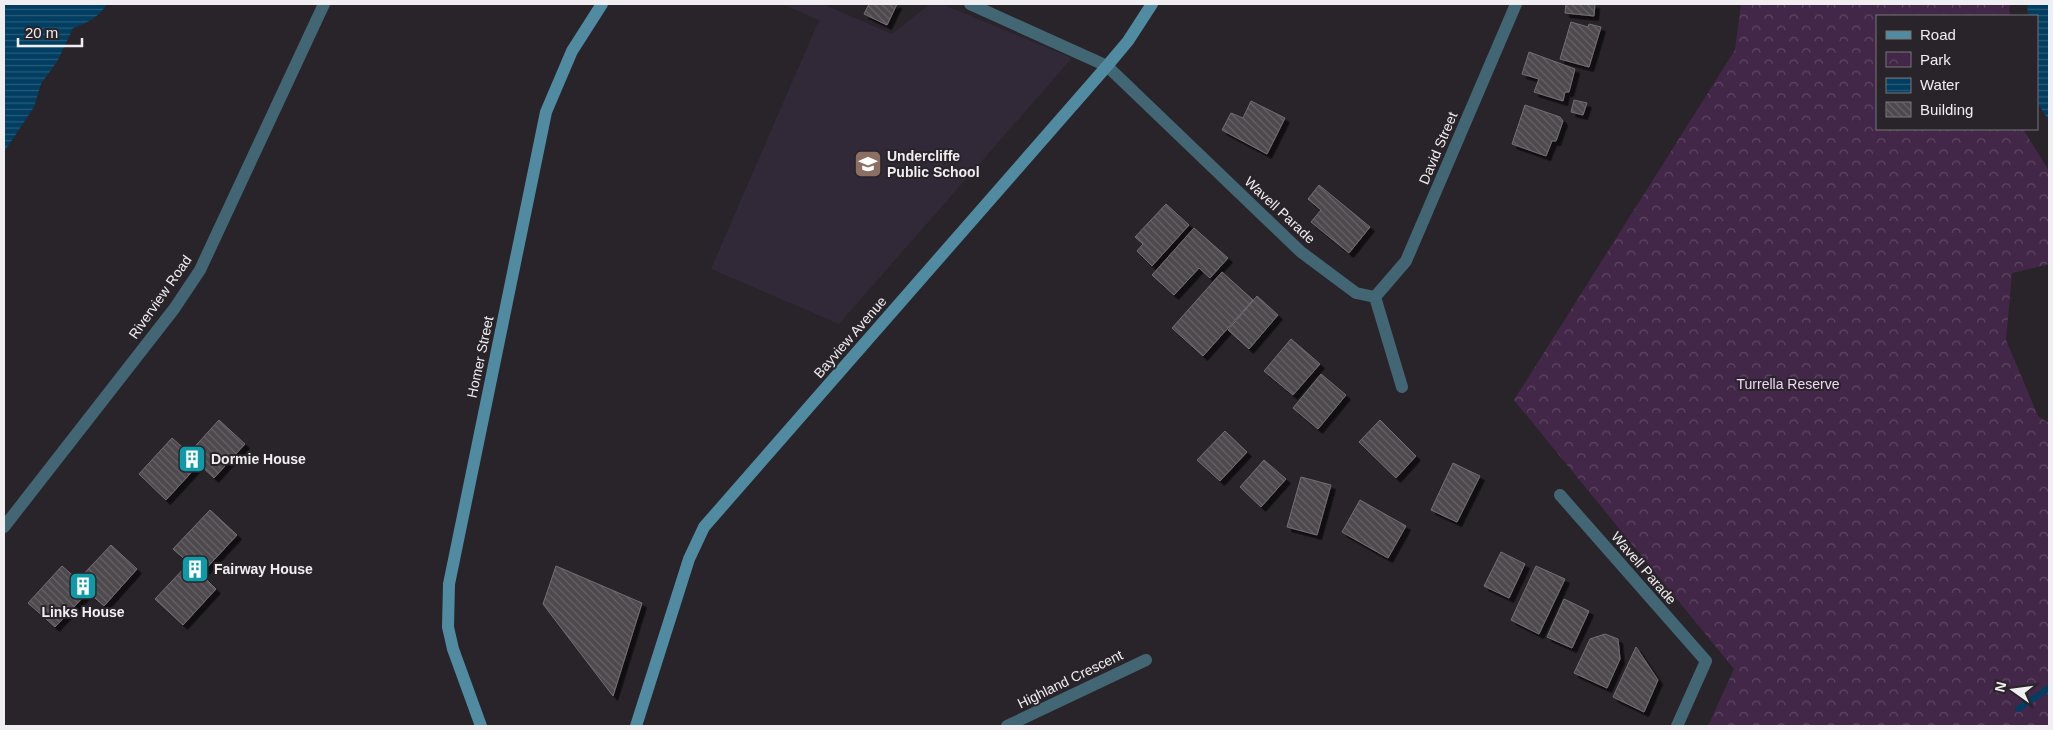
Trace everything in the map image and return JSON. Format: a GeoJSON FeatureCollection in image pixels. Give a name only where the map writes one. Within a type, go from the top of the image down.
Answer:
{"type":"FeatureCollection","features":[{"type":"Feature","properties":{"kind":"main road","name":"Homer Street"},"geometry":{"type":"LineString","coordinates":[[481,726],[451,642],[448,627],[450,584],[546,112],[572,52],[602,4]]}},
{"type":"Feature","properties":{"kind":"main road","name":"Bayview Avenue"},"geometry":{"type":"LineString","coordinates":[[636,726],[689,559],[704,527],[1107,66],[1128,41],[1152,4]]}},
{"type":"Feature","properties":{"kind":"street","name":"Riverview Road"},"geometry":{"type":"LineString","coordinates":[[4,527],[174,309],[200,270],[324,4]]}},
{"type":"Feature","properties":{"kind":"street","name":"Wavell Parade"},"geometry":{"type":"LineString","coordinates":[[970,4],[1107,66],[1301,252],[1356,293],[1375,298]]}},
{"type":"Feature","properties":{"kind":"street","name":"David Street"},"geometry":{"type":"LineString","coordinates":[[1375,298],[1406,261],[1516,4]]}},
{"type":"Feature","properties":{"kind":"street"},"geometry":{"type":"LineString","coordinates":[[1375,298],[1402,386]]}},
{"type":"Feature","properties":{"kind":"street","name":"Wavell Parade"},"geometry":{"type":"LineString","coordinates":[[1560,495],[1706,661],[1677,726]]}},
{"type":"Feature","properties":{"kind":"street","name":"Highland Crescent"},"geometry":{"type":"LineString","coordinates":[[1007,726],[1146,660]]}},
{"type":"Feature","properties":{"kind":"shaded area","name":"Undercliffe Public School"},"geometry":{"type":"Polygon","coordinates":[[[782,4],[823,4],[892,34],[930,4],[942,4],[1072,58],[839,324],[711,269],[819,20],[782,4]]]}},
{"type":"Feature","properties":{"kind":"green space","name":"Turrella Reserve"},"geometry":{"type":"Polygon","coordinates":[[[1741,4],[2009,4],[2010,15],[1876,15],[1876,130],[2024,130],[2049,171],[2049,264],[2012,273],[2006,340],[2038,416],[2049,423],[2049,726],[1708,726],[1734,669],[1514,400],[1735,50],[1741,4]]]}},
{"type":"Feature","properties":{"kind":"water"},"geometry":{"type":"Polygon","coordinates":[[[4,4],[107,4],[92,19],[73,28],[58,60],[41,84],[34,107],[4,152],[4,4]]]}},
{"type":"Feature","properties":{"kind":"water"},"geometry":{"type":"Polygon","coordinates":[[[2027,4],[2049,4],[2049,121],[2038,104],[2038,15],[2028,15],[2027,4]]]}},
{"type":"Feature","properties":{"kind":"building"},"geometry":{"type":"Polygon","coordinates":[[[869,4],[897,4],[887,25],[864,14],[869,4]]]}},
{"type":"Feature","properties":{"kind":"building"},"geometry":{"type":"Polygon","coordinates":[[[1566,4],[1595,4],[1594,16],[1565,13],[1566,4]]]}},
{"type":"Feature","properties":{"kind":"building"},"geometry":{"type":"Polygon","coordinates":[[[1571,22],[1588,27],[1589,24],[1601,27],[1589,67],[1560,59],[1571,22]]]}},
{"type":"Feature","properties":{"kind":"building"},"geometry":{"type":"Polygon","coordinates":[[[1529,52],[1575,69],[1569,92],[1565,92],[1563,101],[1534,92],[1539,79],[1522,74],[1529,52]]]}},
{"type":"Feature","properties":{"kind":"building"},"geometry":{"type":"Polygon","coordinates":[[[1574,100],[1587,103],[1583,115],[1571,112],[1574,100]]]}},
{"type":"Feature","properties":{"kind":"building"},"geometry":{"type":"Polygon","coordinates":[[[1251,101],[1285,118],[1267,154],[1222,130],[1231,113],[1243,118],[1251,101]]]}},
{"type":"Feature","properties":{"kind":"building"},"geometry":{"type":"Polygon","coordinates":[[[1525,105],[1560,117],[1563,121],[1556,141],[1552,141],[1546,156],[1512,144],[1525,105]]]}},
{"type":"Feature","properties":{"kind":"building"},"geometry":{"type":"Polygon","coordinates":[[[1319,185],[1370,227],[1349,253],[1311,222],[1321,210],[1308,199],[1319,185]]]}},
{"type":"Feature","properties":{"kind":"building"},"geometry":{"type":"Polygon","coordinates":[[[1166,204],[1189,225],[1152,266],[1137,251],[1143,244],[1135,237],[1166,204]]]}},
{"type":"Feature","properties":{"kind":"building"},"geometry":{"type":"Polygon","coordinates":[[[1194,228],[1228,258],[1210,278],[1199,268],[1174,295],[1152,275],[1194,228]]]}},
{"type":"Feature","properties":{"kind":"building"},"geometry":{"type":"Polygon","coordinates":[[[1222,272],[1253,300],[1203,356],[1172,328],[1222,272]]]}},
{"type":"Feature","properties":{"kind":"building"},"geometry":{"type":"Polygon","coordinates":[[[1257,296],[1278,315],[1249,349],[1228,330],[1257,296]]]}},
{"type":"Feature","properties":{"kind":"building"},"geometry":{"type":"Polygon","coordinates":[[[1291,339],[1320,364],[1293,395],[1264,371],[1291,339]]]}},
{"type":"Feature","properties":{"kind":"building"},"geometry":{"type":"Polygon","coordinates":[[[1321,374],[1346,395],[1318,429],[1293,408],[1321,374]]]}},
{"type":"Feature","properties":{"kind":"building","name":"Dormie House"},"geometry":{"type":"Polygon","coordinates":[[[219,420],[245,444],[214,478],[199,464],[166,500],[139,474],[172,438],[189,453],[219,420]]]}},
{"type":"Feature","properties":{"kind":"building"},"geometry":{"type":"Polygon","coordinates":[[[1380,420],[1416,456],[1396,478],[1359,442],[1380,420]]]}},
{"type":"Feature","properties":{"kind":"building"},"geometry":{"type":"Polygon","coordinates":[[[1225,431],[1247,452],[1220,481],[1197,460],[1225,431]]]}},
{"type":"Feature","properties":{"kind":"building"},"geometry":{"type":"Polygon","coordinates":[[[1264,460],[1286,479],[1261,507],[1240,487],[1264,460]]]}},
{"type":"Feature","properties":{"kind":"building"},"geometry":{"type":"Polygon","coordinates":[[[1453,463],[1480,476],[1457,522],[1431,510],[1453,463]]]}},
{"type":"Feature","properties":{"kind":"building"},"geometry":{"type":"Polygon","coordinates":[[[1301,477],[1331,485],[1317,535],[1287,527],[1301,477]]]}},
{"type":"Feature","properties":{"kind":"building"},"geometry":{"type":"Polygon","coordinates":[[[1360,500],[1406,526],[1388,558],[1342,532],[1360,500]]]}},
{"type":"Feature","properties":{"kind":"building","name":"Fairway House"},"geometry":{"type":"Polygon","coordinates":[[[210,510],[237,535],[201,574],[216,589],[183,625],[155,599],[189,563],[173,549],[210,510]]]}},
{"type":"Feature","properties":{"kind":"building","name":"Links House"},"geometry":{"type":"Polygon","coordinates":[[[111,545],[137,569],[104,606],[88,592],[55,627],[28,603],[62,566],[78,580],[111,545]]]}},
{"type":"Feature","properties":{"kind":"building"},"geometry":{"type":"Polygon","coordinates":[[[1501,552],[1525,564],[1509,598],[1484,586],[1501,552]]]}},
{"type":"Feature","properties":{"kind":"building"},"geometry":{"type":"Polygon","coordinates":[[[556,566],[642,603],[613,696],[543,604],[556,566]]]}},
{"type":"Feature","properties":{"kind":"building"},"geometry":{"type":"Polygon","coordinates":[[[1536,566],[1565,579],[1539,634],[1511,620],[1536,566]]]}},
{"type":"Feature","properties":{"kind":"building"},"geometry":{"type":"Polygon","coordinates":[[[1564,599],[1589,611],[1572,648],[1547,637],[1564,599]]]}},
{"type":"Feature","properties":{"kind":"building"},"geometry":{"type":"Polygon","coordinates":[[[1605,634],[1618,639],[1620,659],[1607,688],[1574,673],[1590,639],[1605,634]]]}},
{"type":"Feature","properties":{"kind":"building"},"geometry":{"type":"Polygon","coordinates":[[[1636,647],[1658,680],[1644,712],[1613,697],[1636,647]]]}},
{"type":"Feature","properties":{"kind":"waterway"},"geometry":{"type":"LineString","coordinates":[[2018,709],[2049,688]]}},
{"type":"Feature","properties":{"kind":"place","name":"Undercliffe Public School"},"geometry":{"type":"Point","coordinates":[868,164]}},
{"type":"Feature","properties":{"kind":"place","name":"Dormie House"},"geometry":{"type":"Point","coordinates":[192,459]}},
{"type":"Feature","properties":{"kind":"place","name":"Fairway House"},"geometry":{"type":"Point","coordinates":[195,569]}},
{"type":"Feature","properties":{"kind":"place","name":"Links House"},"geometry":{"type":"Point","coordinates":[83,586]}}]}
